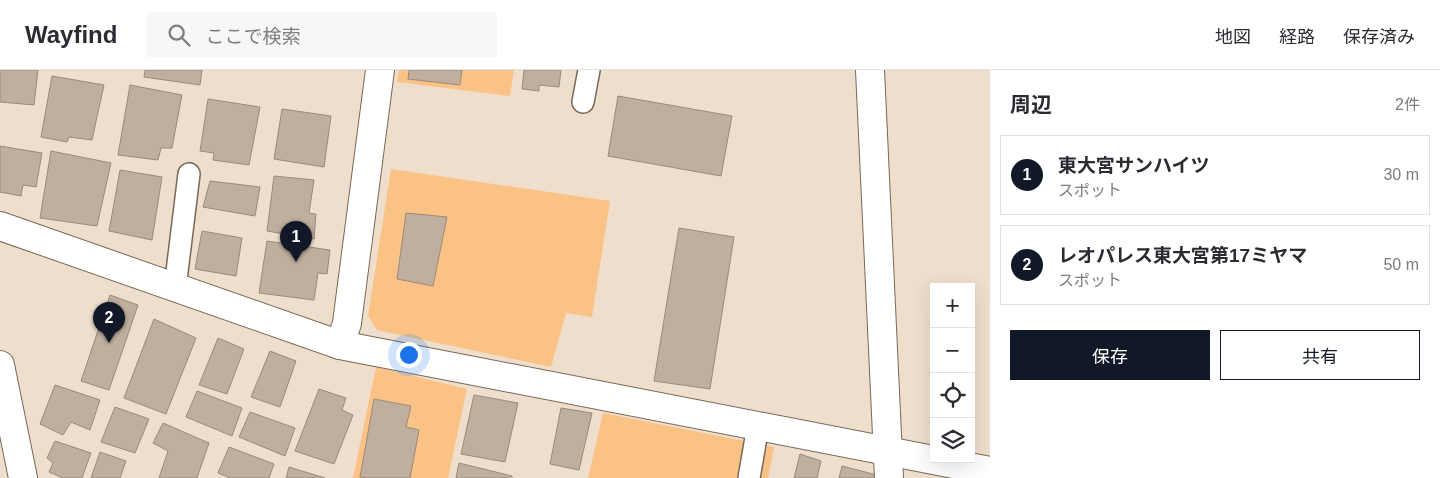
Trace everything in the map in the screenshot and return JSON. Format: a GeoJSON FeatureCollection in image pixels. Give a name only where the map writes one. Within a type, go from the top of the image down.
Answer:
{"type":"FeatureCollection","features":[{"type":"Feature","properties":{"kind":"street"},"geometry":{"type":"LineString","coordinates":[[340,345],[347,323],[380,70]]}},
{"type":"Feature","properties":{"kind":"street"},"geometry":{"type":"LineString","coordinates":[[870,70],[888,465]]}},
{"type":"Feature","properties":{"kind":"street"},"geometry":{"type":"LineString","coordinates":[[0,226],[340,345],[758,426],[888,465],[990,471]]}},
{"type":"Feature","properties":{"kind":"street"},"geometry":{"type":"LineString","coordinates":[[0,365],[23,478]]}},
{"type":"Feature","properties":{"kind":"lane"},"geometry":{"type":"LineString","coordinates":[[583,102],[589,70]]}},
{"type":"Feature","properties":{"kind":"lane"},"geometry":{"type":"LineString","coordinates":[[175,288],[190,174]]}},
{"type":"Feature","properties":{"kind":"lane"},"geometry":{"type":"LineString","coordinates":[[749,478],[758,426]]}},
{"type":"Feature","properties":{"kind":"shaded area"},"geometry":{"type":"Polygon","coordinates":[[[399,70],[514,70],[510,96],[397,82],[399,70]]]}},
{"type":"Feature","properties":{"kind":"shaded area"},"geometry":{"type":"Polygon","coordinates":[[[391,169],[610,201],[592,317],[566,313],[551,367],[377,330],[368,316],[391,169]]]}},
{"type":"Feature","properties":{"kind":"shaded area"},"geometry":{"type":"Polygon","coordinates":[[[376,367],[467,389],[448,478],[353,478],[376,367]]]}},
{"type":"Feature","properties":{"kind":"shaded area"},"geometry":{"type":"Polygon","coordinates":[[[603,413],[774,447],[768,478],[588,478],[603,413]]]}},
{"type":"Feature","properties":{"kind":"building"},"geometry":{"type":"Polygon","coordinates":[[[0,70],[38,70],[34,105],[0,102],[0,70]]]}},
{"type":"Feature","properties":{"kind":"building"},"geometry":{"type":"Polygon","coordinates":[[[145,70],[202,70],[200,85],[144,77],[145,70]]]}},
{"type":"Feature","properties":{"kind":"building"},"geometry":{"type":"Polygon","coordinates":[[[409,70],[462,70],[460,85],[408,79],[409,70]]]}},
{"type":"Feature","properties":{"kind":"building"},"geometry":{"type":"Polygon","coordinates":[[[524,70],[561,70],[559,87],[539,85],[539,91],[522,89],[524,70]]]}},
{"type":"Feature","properties":{"kind":"building"},"geometry":{"type":"Polygon","coordinates":[[[52,76],[104,85],[92,140],[69,137],[67,142],[41,137],[52,76]]]}},
{"type":"Feature","properties":{"kind":"building"},"geometry":{"type":"Polygon","coordinates":[[[130,85],[182,95],[172,148],[161,148],[158,160],[118,155],[130,85]]]}},
{"type":"Feature","properties":{"kind":"building"},"geometry":{"type":"Polygon","coordinates":[[[618,96],[732,116],[721,176],[608,156],[618,96]]]}},
{"type":"Feature","properties":{"kind":"building"},"geometry":{"type":"Polygon","coordinates":[[[208,99],[260,107],[249,165],[213,160],[214,153],[200,151],[208,99]]]}},
{"type":"Feature","properties":{"kind":"building"},"geometry":{"type":"Polygon","coordinates":[[[282,109],[331,116],[324,167],[274,159],[282,109]]]}},
{"type":"Feature","properties":{"kind":"building"},"geometry":{"type":"Polygon","coordinates":[[[0,146],[42,153],[36,187],[23,185],[21,196],[0,192],[0,146]]]}},
{"type":"Feature","properties":{"kind":"building"},"geometry":{"type":"Polygon","coordinates":[[[51,151],[111,163],[97,226],[40,218],[51,151]]]}},
{"type":"Feature","properties":{"kind":"building"},"geometry":{"type":"Polygon","coordinates":[[[120,170],[162,177],[152,240],[109,231],[120,170]]]}},
{"type":"Feature","properties":{"kind":"building"},"geometry":{"type":"Polygon","coordinates":[[[274,176],[314,180],[309,213],[316,214],[314,239],[267,231],[274,176]]]}},
{"type":"Feature","properties":{"kind":"building"},"geometry":{"type":"Polygon","coordinates":[[[210,181],[260,187],[255,216],[203,207],[210,181]]]}},
{"type":"Feature","properties":{"kind":"building"},"geometry":{"type":"Polygon","coordinates":[[[406,213],[447,217],[433,286],[397,279],[406,213]]]}},
{"type":"Feature","properties":{"kind":"building"},"geometry":{"type":"Polygon","coordinates":[[[679,228],[734,237],[710,389],[654,381],[679,228]]]}},
{"type":"Feature","properties":{"kind":"building"},"geometry":{"type":"Polygon","coordinates":[[[202,231],[242,238],[236,276],[195,269],[202,231]]]}},
{"type":"Feature","properties":{"kind":"building"},"geometry":{"type":"Polygon","coordinates":[[[267,241],[330,250],[327,274],[318,273],[314,300],[259,293],[267,241]]]}},
{"type":"Feature","properties":{"kind":"building"},"geometry":{"type":"Polygon","coordinates":[[[110,295],[138,305],[109,390],[81,381],[110,295]]]}},
{"type":"Feature","properties":{"kind":"building"},"geometry":{"type":"Polygon","coordinates":[[[154,319],[196,338],[166,414],[124,398],[154,319]]]}},
{"type":"Feature","properties":{"kind":"building"},"geometry":{"type":"Polygon","coordinates":[[[218,338],[244,349],[227,394],[199,385],[218,338]]]}},
{"type":"Feature","properties":{"kind":"building"},"geometry":{"type":"Polygon","coordinates":[[[270,351],[296,361],[280,407],[251,397],[270,351]]]}},
{"type":"Feature","properties":{"kind":"building"},"geometry":{"type":"Polygon","coordinates":[[[55,385],[100,400],[90,430],[71,422],[63,435],[40,424],[55,385]]]}},
{"type":"Feature","properties":{"kind":"building"},"geometry":{"type":"Polygon","coordinates":[[[319,389],[346,398],[342,410],[353,415],[334,464],[295,451],[319,389]]]}},
{"type":"Feature","properties":{"kind":"building"},"geometry":{"type":"Polygon","coordinates":[[[197,391],[242,408],[232,436],[186,417],[197,391]]]}},
{"type":"Feature","properties":{"kind":"building"},"geometry":{"type":"Polygon","coordinates":[[[474,395],[518,403],[505,462],[461,454],[474,395]]]}},
{"type":"Feature","properties":{"kind":"building"},"geometry":{"type":"Polygon","coordinates":[[[374,399],[411,406],[406,427],[419,430],[410,478],[360,477],[374,399]]]}},
{"type":"Feature","properties":{"kind":"building"},"geometry":{"type":"Polygon","coordinates":[[[115,407],[149,419],[135,453],[101,442],[115,407]]]}},
{"type":"Feature","properties":{"kind":"building"},"geometry":{"type":"Polygon","coordinates":[[[561,408],[592,413],[579,470],[550,464],[561,408]]]}},
{"type":"Feature","properties":{"kind":"building"},"geometry":{"type":"Polygon","coordinates":[[[250,412],[295,428],[285,456],[239,437],[250,412]]]}},
{"type":"Feature","properties":{"kind":"building"},"geometry":{"type":"Polygon","coordinates":[[[163,423],[209,443],[197,478],[159,478],[168,451],[153,443],[163,423]]]}},
{"type":"Feature","properties":{"kind":"building"},"geometry":{"type":"Polygon","coordinates":[[[55,441],[91,453],[82,478],[63,478],[49,472],[53,463],[47,458],[55,441]]]}},
{"type":"Feature","properties":{"kind":"building"},"geometry":{"type":"Polygon","coordinates":[[[229,447],[274,464],[269,478],[230,478],[218,473],[229,447]]]}},
{"type":"Feature","properties":{"kind":"building"},"geometry":{"type":"Polygon","coordinates":[[[100,452],[126,461],[120,478],[91,478],[100,452]]]}},
{"type":"Feature","properties":{"kind":"building"},"geometry":{"type":"Polygon","coordinates":[[[800,454],[821,461],[817,478],[794,478],[800,454]]]}},
{"type":"Feature","properties":{"kind":"building"},"geometry":{"type":"Polygon","coordinates":[[[459,463],[512,476],[512,478],[456,478],[459,463]]]}},
{"type":"Feature","properties":{"kind":"building"},"geometry":{"type":"Polygon","coordinates":[[[842,466],[877,475],[876,478],[839,478],[842,466]]]}},
{"type":"Feature","properties":{"kind":"building"},"geometry":{"type":"Polygon","coordinates":[[[289,467],[325,478],[286,478],[289,467]]]}},
{"type":"Feature","properties":{"kind":"place","name":"東大宮サンハイツ"},"geometry":{"type":"Point","coordinates":[296,262]}},
{"type":"Feature","properties":{"kind":"place","name":"レオパレス東大宮第17ミヤマ"},"geometry":{"type":"Point","coordinates":[109,343]}}]}
